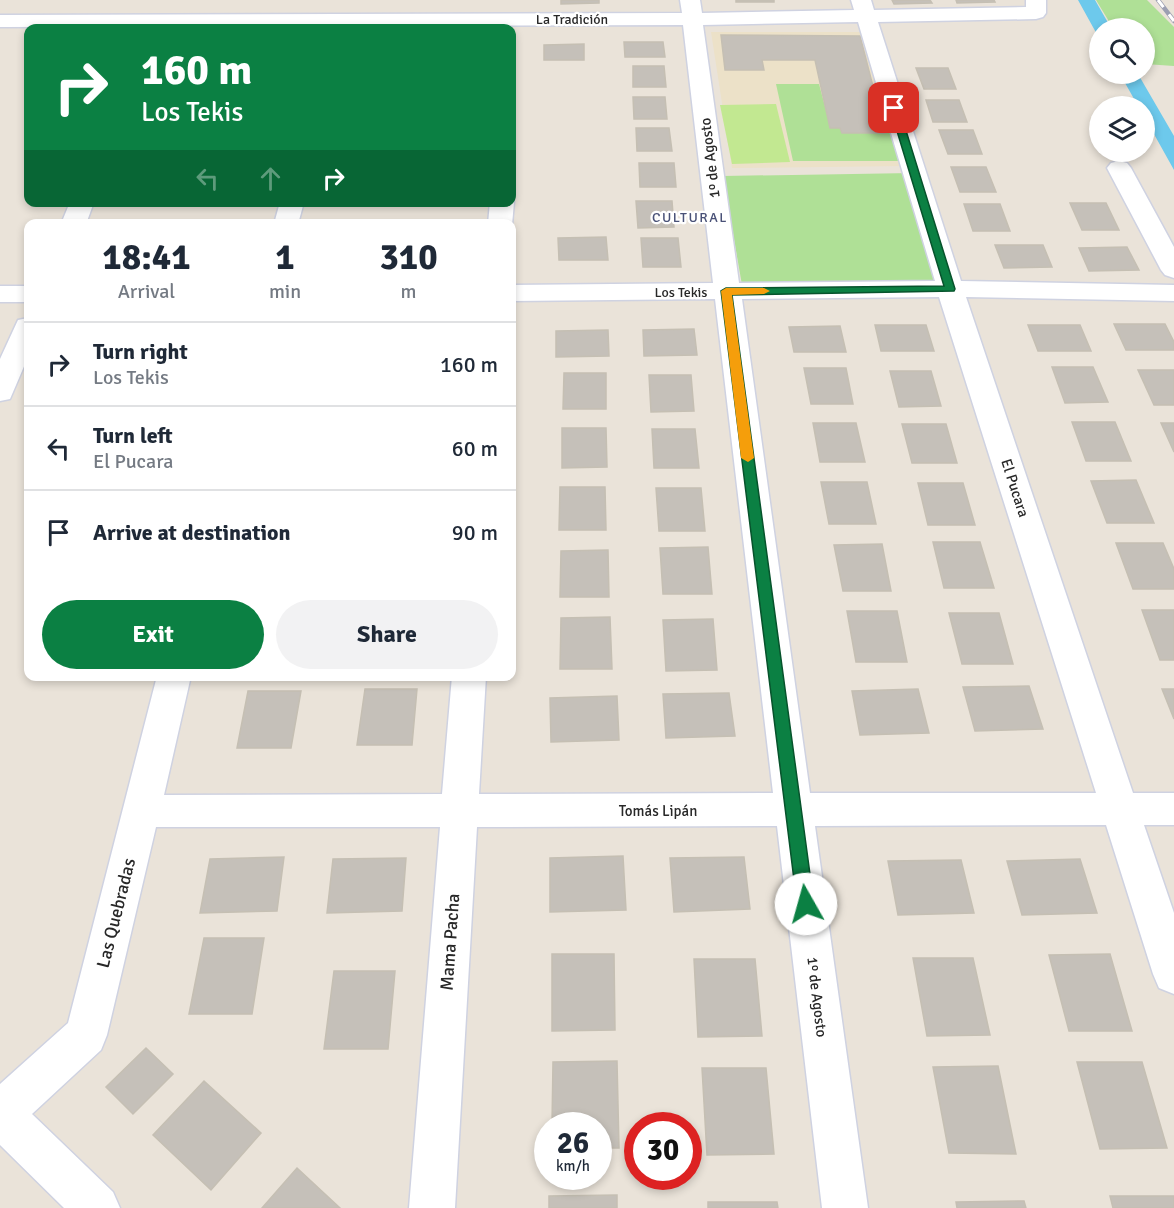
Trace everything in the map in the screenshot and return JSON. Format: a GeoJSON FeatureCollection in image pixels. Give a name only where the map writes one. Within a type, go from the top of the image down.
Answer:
{"type":"FeatureCollection","features":[{"type":"Feature","properties":{"kind":"street"},"geometry":{"type":"LineString","coordinates":[[160,24],[171,0]]}},
{"type":"Feature","properties":{"kind":"street","name":"La Tradición"},"geometry":{"type":"LineString","coordinates":[[180,24],[344,16],[513,18],[692,10],[1036,6]]}},
{"type":"Feature","properties":{"kind":"street","name":"El Pucara"},"geometry":{"type":"LineString","coordinates":[[864,9],[950,289],[1174,974]]}},
{"type":"Feature","properties":{"kind":"street","name":"1º de Agosto"},"geometry":{"type":"LineString","coordinates":[[692,10],[726,291],[845,1208]]}},
{"type":"Feature","properties":{"kind":"street","name":"La Tradición"},"geometry":{"type":"LineString","coordinates":[[0,21],[120,24]]}},
{"type":"Feature","properties":{"kind":"street"},"geometry":{"type":"LineString","coordinates":[[1119,168],[1174,270]]}},
{"type":"Feature","properties":{"kind":"street","name":"Los Tekis"},"geometry":{"type":"LineString","coordinates":[[516,293],[950,289],[1174,293]]}},
{"type":"Feature","properties":{"kind":"street"},"geometry":{"type":"LineString","coordinates":[[0,294],[24,294]]}},
{"type":"Feature","properties":{"kind":"street"},"geometry":{"type":"LineString","coordinates":[[0,392],[24,335]]}},
{"type":"Feature","properties":{"kind":"street","name":"Las Quebradas"},"geometry":{"type":"LineString","coordinates":[[0,1114],[86,1035],[173,681]]}},
{"type":"Feature","properties":{"kind":"street","name":"Mama Pacha"},"geometry":{"type":"LineString","coordinates":[[432,1208],[469,681]]}},
{"type":"Feature","properties":{"kind":"street","name":"Tomás Lipán"},"geometry":{"type":"LineString","coordinates":[[142,811],[1174,810]]}},
{"type":"Feature","properties":{"kind":"street"},"geometry":{"type":"LineString","coordinates":[[0,1114],[98,1208]]}},
{"type":"Feature","properties":{"kind":"shaded area"},"geometry":{"type":"Polygon","coordinates":[[[711,32],[863,32],[908,166],[732,168],[711,32]]]}},
{"type":"Feature","properties":{"kind":"green space"},"geometry":{"type":"Polygon","coordinates":[[[1096,0],[1147,0],[1174,27],[1174,66],[1155,65],[1155,18],[1107,18],[1096,0]]]}},
{"type":"Feature","properties":{"kind":"green space"},"geometry":{"type":"Polygon","coordinates":[[[776,84],[819,84],[830,125],[839,125],[840,129],[894,129],[903,161],[793,161],[776,84]]]}},
{"type":"Feature","properties":{"kind":"green space"},"geometry":{"type":"Polygon","coordinates":[[[776,104],[790,162],[732,164],[720,105],[776,104]]]}},
{"type":"Feature","properties":{"kind":"green space"},"geometry":{"type":"Polygon","coordinates":[[[913,173],[951,281],[742,285],[723,176],[913,173]]]}},
{"type":"Feature","properties":{"kind":"water"},"geometry":{"type":"Polygon","coordinates":[[[1078,0],[1095,0],[1105,18],[1089,18],[1089,20],[1078,0]]]}},
{"type":"Feature","properties":{"kind":"water"},"geometry":{"type":"Polygon","coordinates":[[[1126,84],[1144,84],[1151,96],[1132,96],[1126,84]]]}},
{"type":"Feature","properties":{"kind":"water"},"geometry":{"type":"Polygon","coordinates":[[[1155,103],[1174,136],[1174,170],[1155,136],[1155,103]]]}},
{"type":"Feature","properties":{"kind":"building"},"geometry":{"type":"Polygon","coordinates":[[[561,0],[599,0],[599,3],[561,4],[561,0]]]}},
{"type":"Feature","properties":{"kind":"building"},"geometry":{"type":"Polygon","coordinates":[[[736,0],[774,0],[774,2],[736,2],[736,0]]]}},
{"type":"Feature","properties":{"kind":"building"},"geometry":{"type":"Polygon","coordinates":[[[892,0],[930,0],[932,3],[894,4],[892,0]]]}},
{"type":"Feature","properties":{"kind":"building"},"geometry":{"type":"Polygon","coordinates":[[[956,0],[994,0],[995,2],[957,3],[956,0]]]}},
{"type":"Feature","properties":{"kind":"building"},"geometry":{"type":"Polygon","coordinates":[[[721,35],[860,36],[885,133],[842,133],[840,128],[830,128],[815,60],[762,60],[764,70],[725,70],[721,35]]]}},
{"type":"Feature","properties":{"kind":"building"},"geometry":{"type":"Polygon","coordinates":[[[624,42],[663,42],[665,57],[625,57],[624,42]]]}},
{"type":"Feature","properties":{"kind":"building"},"geometry":{"type":"Polygon","coordinates":[[[584,44],[584,60],[544,60],[544,45],[584,44]]]}},
{"type":"Feature","properties":{"kind":"building"},"geometry":{"type":"Polygon","coordinates":[[[633,66],[664,66],[666,87],[633,87],[633,66]]]}},
{"type":"Feature","properties":{"kind":"building"},"geometry":{"type":"Polygon","coordinates":[[[916,68],[948,68],[956,89],[924,89],[916,68]]]}},
{"type":"Feature","properties":{"kind":"building"},"geometry":{"type":"Polygon","coordinates":[[[633,97],[665,97],[667,119],[634,119],[633,97]]]}},
{"type":"Feature","properties":{"kind":"building"},"geometry":{"type":"Polygon","coordinates":[[[926,100],[959,100],[967,122],[933,122],[926,100]]]}},
{"type":"Feature","properties":{"kind":"building"},"geometry":{"type":"Polygon","coordinates":[[[636,128],[669,128],[672,151],[637,151],[636,128]]]}},
{"type":"Feature","properties":{"kind":"building"},"geometry":{"type":"Polygon","coordinates":[[[939,130],[973,130],[982,154],[948,154],[939,130]]]}},
{"type":"Feature","properties":{"kind":"building"},"geometry":{"type":"Polygon","coordinates":[[[639,163],[674,163],[676,187],[640,187],[639,163]]]}},
{"type":"Feature","properties":{"kind":"building"},"geometry":{"type":"Polygon","coordinates":[[[951,167],[986,167],[996,192],[960,192],[951,167]]]}},
{"type":"Feature","properties":{"kind":"building"},"geometry":{"type":"Polygon","coordinates":[[[636,201],[672,201],[674,227],[638,228],[636,201]]]}},
{"type":"Feature","properties":{"kind":"building"},"geometry":{"type":"Polygon","coordinates":[[[1070,203],[1106,203],[1119,230],[1082,230],[1070,203]]]}},
{"type":"Feature","properties":{"kind":"building"},"geometry":{"type":"Polygon","coordinates":[[[964,204],[1000,204],[1010,231],[973,231],[964,204]]]}},
{"type":"Feature","properties":{"kind":"building"},"geometry":{"type":"Polygon","coordinates":[[[606,237],[608,260],[559,260],[558,238],[606,237]]]}},
{"type":"Feature","properties":{"kind":"building"},"geometry":{"type":"Polygon","coordinates":[[[641,238],[678,238],[681,267],[643,267],[641,238]]]}},
{"type":"Feature","properties":{"kind":"building"},"geometry":{"type":"Polygon","coordinates":[[[995,245],[1043,245],[1052,267],[1004,268],[995,245]]]}},
{"type":"Feature","properties":{"kind":"building"},"geometry":{"type":"Polygon","coordinates":[[[1127,247],[1139,270],[1089,271],[1079,248],[1127,247]]]}},
{"type":"Feature","properties":{"kind":"building"},"geometry":{"type":"Polygon","coordinates":[[[1114,324],[1165,324],[1174,342],[1174,350],[1126,350],[1114,324]]]}},
{"type":"Feature","properties":{"kind":"building"},"geometry":{"type":"Polygon","coordinates":[[[875,325],[926,325],[934,351],[881,351],[875,325]]]}},
{"type":"Feature","properties":{"kind":"building"},"geometry":{"type":"Polygon","coordinates":[[[1028,325],[1080,325],[1091,351],[1038,351],[1028,325]]]}},
{"type":"Feature","properties":{"kind":"building"},"geometry":{"type":"Polygon","coordinates":[[[840,326],[846,352],[794,352],[789,327],[840,326]]]}},
{"type":"Feature","properties":{"kind":"building"},"geometry":{"type":"Polygon","coordinates":[[[694,329],[697,355],[644,356],[643,330],[694,329]]]}},
{"type":"Feature","properties":{"kind":"building"},"geometry":{"type":"Polygon","coordinates":[[[608,330],[609,356],[556,357],[556,331],[608,330]]]}},
{"type":"Feature","properties":{"kind":"building"},"geometry":{"type":"Polygon","coordinates":[[[1052,367],[1093,367],[1108,402],[1065,403],[1052,367]]]}},
{"type":"Feature","properties":{"kind":"building"},"geometry":{"type":"Polygon","coordinates":[[[804,368],[846,368],[853,404],[811,404],[804,368]]]}},
{"type":"Feature","properties":{"kind":"building"},"geometry":{"type":"Polygon","coordinates":[[[1138,370],[1174,370],[1174,405],[1154,405],[1138,370]]]}},
{"type":"Feature","properties":{"kind":"building"},"geometry":{"type":"Polygon","coordinates":[[[890,371],[931,371],[941,406],[899,407],[890,371]]]}},
{"type":"Feature","properties":{"kind":"building"},"geometry":{"type":"Polygon","coordinates":[[[564,373],[606,373],[606,409],[563,409],[564,373]]]}},
{"type":"Feature","properties":{"kind":"building"},"geometry":{"type":"Polygon","coordinates":[[[649,375],[691,375],[694,411],[651,412],[649,375]]]}},
{"type":"Feature","properties":{"kind":"building"},"geometry":{"type":"Polygon","coordinates":[[[1072,422],[1115,422],[1131,461],[1086,461],[1072,422]]]}},
{"type":"Feature","properties":{"kind":"building"},"geometry":{"type":"Polygon","coordinates":[[[813,423],[856,423],[865,462],[820,462],[813,423]]]}},
{"type":"Feature","properties":{"kind":"building"},"geometry":{"type":"Polygon","coordinates":[[[1161,423],[1174,423],[1174,452],[1161,423]]]}},
{"type":"Feature","properties":{"kind":"building"},"geometry":{"type":"Polygon","coordinates":[[[902,424],[946,424],[957,463],[912,463],[902,424]]]}},
{"type":"Feature","properties":{"kind":"building"},"geometry":{"type":"Polygon","coordinates":[[[562,428],[606,428],[607,467],[562,468],[562,428]]]}},
{"type":"Feature","properties":{"kind":"building"},"geometry":{"type":"Polygon","coordinates":[[[652,429],[695,429],[699,468],[654,468],[652,429]]]}},
{"type":"Feature","properties":{"kind":"building"},"geometry":{"type":"Polygon","coordinates":[[[1136,480],[1154,523],[1107,523],[1091,481],[1136,480]]]}},
{"type":"Feature","properties":{"kind":"building"},"geometry":{"type":"Polygon","coordinates":[[[821,482],[867,482],[876,524],[829,524],[821,482]]]}},
{"type":"Feature","properties":{"kind":"building"},"geometry":{"type":"Polygon","coordinates":[[[918,483],[963,483],[975,525],[928,525],[918,483]]]}},
{"type":"Feature","properties":{"kind":"building"},"geometry":{"type":"Polygon","coordinates":[[[560,487],[605,487],[606,530],[559,530],[560,487]]]}},
{"type":"Feature","properties":{"kind":"building"},"geometry":{"type":"Polygon","coordinates":[[[656,488],[701,488],[705,531],[659,531],[656,488]]]}},
{"type":"Feature","properties":{"kind":"building"},"geometry":{"type":"Polygon","coordinates":[[[933,542],[980,542],[994,588],[944,588],[933,542]]]}},
{"type":"Feature","properties":{"kind":"building"},"geometry":{"type":"Polygon","coordinates":[[[1116,543],[1163,543],[1174,569],[1174,589],[1133,589],[1116,543]]]}},
{"type":"Feature","properties":{"kind":"building"},"geometry":{"type":"Polygon","coordinates":[[[882,544],[891,591],[843,591],[834,545],[882,544]]]}},
{"type":"Feature","properties":{"kind":"building"},"geometry":{"type":"Polygon","coordinates":[[[708,547],[712,594],[663,594],[660,548],[708,547]]]}},
{"type":"Feature","properties":{"kind":"building"},"geometry":{"type":"Polygon","coordinates":[[[608,550],[609,597],[560,597],[561,551],[608,550]]]}},
{"type":"Feature","properties":{"kind":"building"},"geometry":{"type":"Polygon","coordinates":[[[1142,610],[1174,610],[1174,660],[1160,660],[1142,610]]]}},
{"type":"Feature","properties":{"kind":"building"},"geometry":{"type":"Polygon","coordinates":[[[847,611],[897,611],[907,662],[856,662],[847,611]]]}},
{"type":"Feature","properties":{"kind":"building"},"geometry":{"type":"Polygon","coordinates":[[[949,613],[999,613],[1013,664],[962,664],[949,613]]]}},
{"type":"Feature","properties":{"kind":"building"},"geometry":{"type":"Polygon","coordinates":[[[610,617],[612,669],[560,669],[561,618],[610,617]]]}},
{"type":"Feature","properties":{"kind":"building"},"geometry":{"type":"Polygon","coordinates":[[[713,619],[717,670],[666,671],[663,620],[713,619]]]}},
{"type":"Feature","properties":{"kind":"building"},"geometry":{"type":"Polygon","coordinates":[[[1029,686],[1043,729],[975,731],[963,687],[1029,686]]]}},
{"type":"Feature","properties":{"kind":"building"},"geometry":{"type":"Polygon","coordinates":[[[365,689],[417,689],[412,745],[357,745],[365,689]]]}},
{"type":"Feature","properties":{"kind":"building"},"geometry":{"type":"Polygon","coordinates":[[[918,689],[929,733],[860,735],[852,691],[918,689]]]}},
{"type":"Feature","properties":{"kind":"building"},"geometry":{"type":"Polygon","coordinates":[[[1162,689],[1174,689],[1174,719],[1162,689]]]}},
{"type":"Feature","properties":{"kind":"building"},"geometry":{"type":"Polygon","coordinates":[[[248,691],[301,691],[291,748],[237,748],[248,691]]]}},
{"type":"Feature","properties":{"kind":"building"},"geometry":{"type":"Polygon","coordinates":[[[729,693],[735,736],[666,738],[663,694],[729,693]]]}},
{"type":"Feature","properties":{"kind":"building"},"geometry":{"type":"Polygon","coordinates":[[[617,696],[619,740],[551,742],[550,698],[617,696]]]}},
{"type":"Feature","properties":{"kind":"building"},"geometry":{"type":"Polygon","coordinates":[[[623,856],[626,910],[550,912],[550,858],[623,856]]]}},
{"type":"Feature","properties":{"kind":"building"},"geometry":{"type":"Polygon","coordinates":[[[284,857],[277,911],[200,913],[210,859],[284,857]]]}},
{"type":"Feature","properties":{"kind":"building"},"geometry":{"type":"Polygon","coordinates":[[[744,857],[750,909],[674,912],[670,858],[744,857]]]}},
{"type":"Feature","properties":{"kind":"building"},"geometry":{"type":"Polygon","coordinates":[[[406,858],[402,911],[327,913],[333,859],[406,858]]]}},
{"type":"Feature","properties":{"kind":"building"},"geometry":{"type":"Polygon","coordinates":[[[1080,859],[1097,913],[1022,915],[1007,861],[1080,859]]]}},
{"type":"Feature","properties":{"kind":"building"},"geometry":{"type":"Polygon","coordinates":[[[961,860],[974,913],[898,915],[888,861],[961,860]]]}},
{"type":"Feature","properties":{"kind":"building"},"geometry":{"type":"Polygon","coordinates":[[[204,938],[264,938],[252,1014],[189,1014],[204,938]]]}},
{"type":"Feature","properties":{"kind":"building"},"geometry":{"type":"Polygon","coordinates":[[[552,954],[614,954],[615,1030],[552,1031],[552,954]]]}},
{"type":"Feature","properties":{"kind":"building"},"geometry":{"type":"Polygon","coordinates":[[[1110,954],[1132,1031],[1069,1031],[1049,955],[1110,954]]]}},
{"type":"Feature","properties":{"kind":"building"},"geometry":{"type":"Polygon","coordinates":[[[913,958],[973,958],[990,1035],[927,1036],[913,958]]]}},
{"type":"Feature","properties":{"kind":"building"},"geometry":{"type":"Polygon","coordinates":[[[694,959],[755,959],[762,1036],[698,1037],[694,959]]]}},
{"type":"Feature","properties":{"kind":"building"},"geometry":{"type":"Polygon","coordinates":[[[334,971],[395,971],[388,1049],[324,1049],[334,971]]]}},
{"type":"Feature","properties":{"kind":"building"},"geometry":{"type":"Polygon","coordinates":[[[146,1048],[173,1074],[133,1114],[106,1087],[146,1048]]]}},
{"type":"Feature","properties":{"kind":"building"},"geometry":{"type":"Polygon","coordinates":[[[617,1061],[619,1148],[612,1148],[612,1112],[552,1112],[553,1062],[617,1061]]]}},
{"type":"Feature","properties":{"kind":"building"},"geometry":{"type":"Polygon","coordinates":[[[1077,1062],[1142,1062],[1167,1148],[1100,1149],[1077,1062]]]}},
{"type":"Feature","properties":{"kind":"building"},"geometry":{"type":"Polygon","coordinates":[[[998,1066],[1016,1154],[949,1153],[933,1067],[998,1066]]]}},
{"type":"Feature","properties":{"kind":"building"},"geometry":{"type":"Polygon","coordinates":[[[702,1068],[766,1068],[774,1154],[707,1155],[702,1068]]]}},
{"type":"Feature","properties":{"kind":"building"},"geometry":{"type":"Polygon","coordinates":[[[204,1081],[261,1133],[211,1190],[153,1135],[204,1081]]]}},
{"type":"Feature","properties":{"kind":"building"},"geometry":{"type":"Polygon","coordinates":[[[297,1168],[340,1208],[262,1208],[297,1168]]]}},
{"type":"Feature","properties":{"kind":"building"},"geometry":{"type":"Polygon","coordinates":[[[617,1195],[617,1208],[549,1208],[549,1196],[617,1195]]]}},
{"type":"Feature","properties":{"kind":"building"},"geometry":{"type":"Polygon","coordinates":[[[1110,1196],[1174,1196],[1174,1208],[1113,1208],[1110,1196]]]}},
{"type":"Feature","properties":{"kind":"building"},"geometry":{"type":"Polygon","coordinates":[[[1024,1201],[1026,1208],[957,1208],[956,1202],[1024,1201]]]}},
{"type":"Feature","properties":{"kind":"building"},"geometry":{"type":"Polygon","coordinates":[[[708,1202],[777,1202],[778,1208],[708,1208],[708,1202]]]}},
{"type":"Feature","properties":{"kind":"railway"},"geometry":{"type":"LineString","coordinates":[[1158,0],[1174,21]]}},
{"type":"Feature","properties":{"kind":"slow traffic"},"geometry":{"type":"LineString","coordinates":[[748,458],[726,291],[764,291]]}},
{"type":"Feature","properties":{"kind":"district","name":"CULTURAL"},"geometry":{"type":"Point","coordinates":[690,217]}},
{"type":"Feature","properties":{"kind":"route"},"geometry":{"type":"LineString","coordinates":[[806,904],[726,291],[950,289],[894,108]]}}]}
